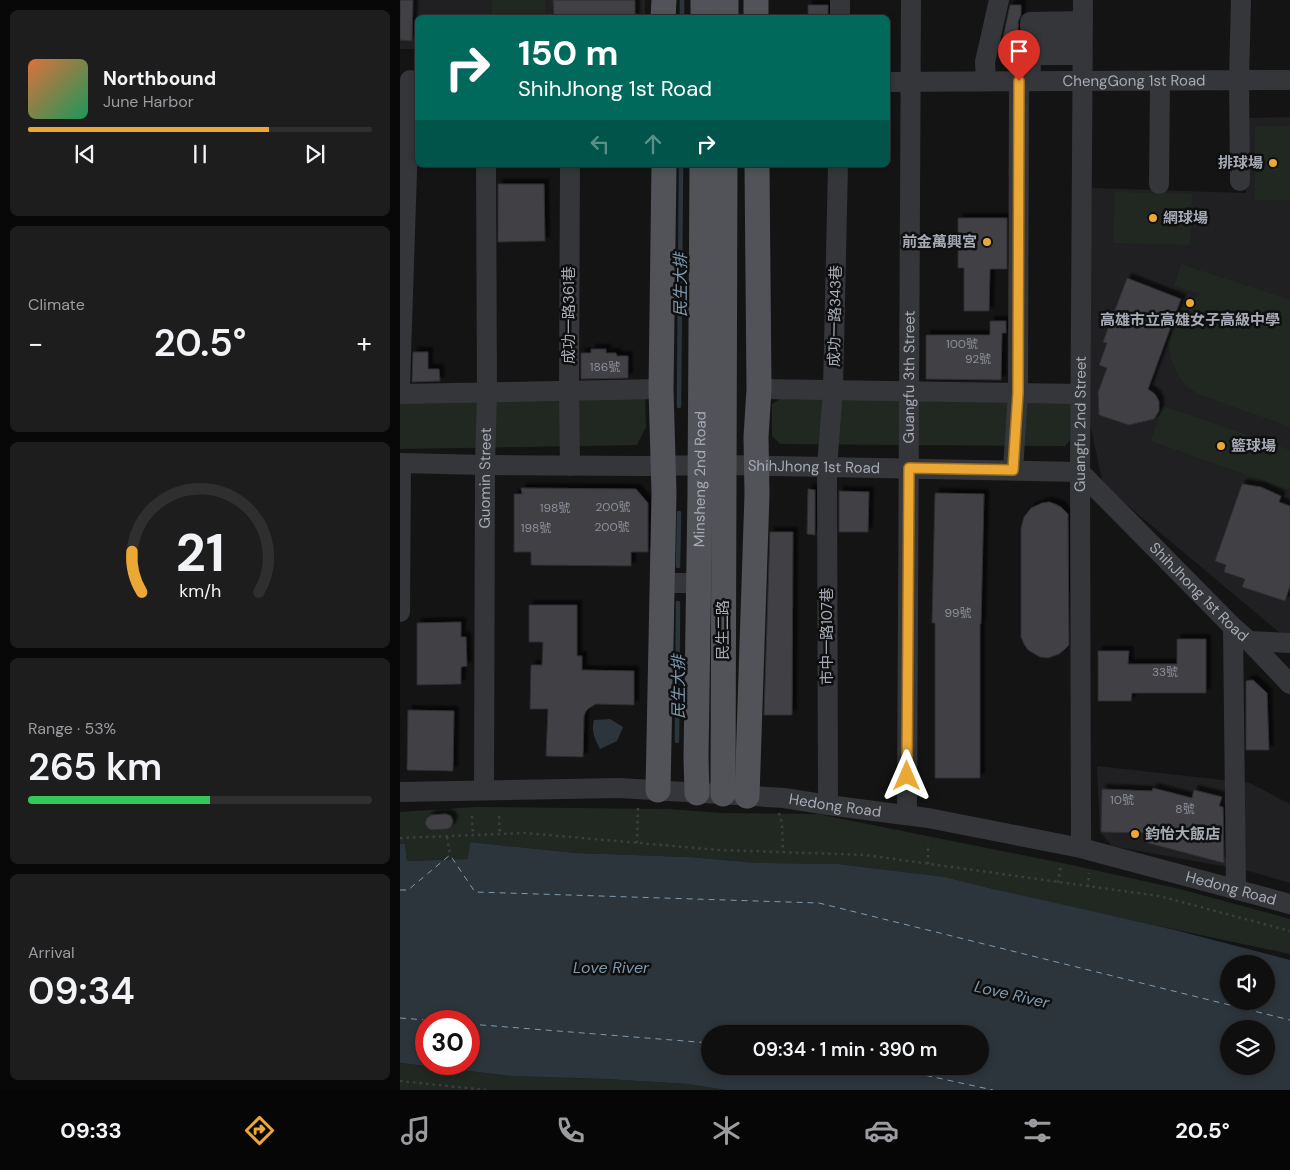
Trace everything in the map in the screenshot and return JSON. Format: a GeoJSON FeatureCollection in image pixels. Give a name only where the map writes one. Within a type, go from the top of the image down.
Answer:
{"type":"FeatureCollection","features":[{"type":"Feature","properties":{"kind":"main road"},"geometry":{"type":"LineString","coordinates":[[663,15],[664,0]]}},
{"type":"Feature","properties":{"kind":"main road"},"geometry":{"type":"LineString","coordinates":[[703,0],[703,15]]}},
{"type":"Feature","properties":{"kind":"main road"},"geometry":{"type":"LineString","coordinates":[[726,0],[726,15]]}},
{"type":"Feature","properties":{"kind":"main road"},"geometry":{"type":"LineString","coordinates":[[756,0],[756,15]]}},
{"type":"Feature","properties":{"kind":"main road"},"geometry":{"type":"LineString","coordinates":[[658,790],[663,583],[664,167]]}},
{"type":"Feature","properties":{"kind":"main road","name":"Minsheng 2nd Road"},"geometry":{"type":"LineString","coordinates":[[702,167],[712,465]]}},
{"type":"Feature","properties":{"kind":"main road","name":"Minsheng 2nd Road"},"geometry":{"type":"LineString","coordinates":[[697,793],[698,583],[712,465],[725,167]]}},
{"type":"Feature","properties":{"kind":"main road"},"geometry":{"type":"LineString","coordinates":[[735,795],[757,466],[756,437],[759,389],[757,167]]}},
{"type":"Feature","properties":{"kind":"main road","name":"民生二路"},"geometry":{"type":"LineString","coordinates":[[712,465],[735,795]]}},
{"type":"Feature","properties":{"kind":"street"},"geometry":{"type":"LineString","coordinates":[[840,0],[840,15]]}},
{"type":"Feature","properties":{"kind":"street","name":"Guangfu 3th Street"},"geometry":{"type":"LineString","coordinates":[[907,815],[911,0]]}},
{"type":"Feature","properties":{"kind":"street"},"geometry":{"type":"LineString","coordinates":[[986,81],[985,62],[999,0]]}},
{"type":"Feature","properties":{"kind":"street","name":"Guangfu 2nd Street"},"geometry":{"type":"LineString","coordinates":[[1081,848],[1080,394],[1083,81],[1079,39],[1083,0]]}},
{"type":"Feature","properties":{"kind":"street"},"geometry":{"type":"LineString","coordinates":[[1240,181],[1239,80],[1241,0]]}},
{"type":"Feature","properties":{"kind":"street"},"geometry":{"type":"LineString","coordinates":[[1013,470],[1018,393],[1025,81],[1031,46],[1030,22],[1079,39]]}},
{"type":"Feature","properties":{"kind":"street"},"geometry":{"type":"LineString","coordinates":[[1031,46],[1079,39]]}},
{"type":"Feature","properties":{"kind":"street"},"geometry":{"type":"LineString","coordinates":[[400,385],[409,80]]}},
{"type":"Feature","properties":{"kind":"street","name":"ChengGong 1st Road"},"geometry":{"type":"LineString","coordinates":[[890,82],[1290,80]]}},
{"type":"Feature","properties":{"kind":"street"},"geometry":{"type":"LineString","coordinates":[[1158,184],[1160,81]]}},
{"type":"Feature","properties":{"kind":"street","name":"Guomin Street"},"geometry":{"type":"LineString","coordinates":[[484,790],[485,465],[488,393],[486,167]]}},
{"type":"Feature","properties":{"kind":"street","name":"成功一路361巷"},"geometry":{"type":"LineString","coordinates":[[570,167],[570,466]]}},
{"type":"Feature","properties":{"kind":"street","name":"成功一路343巷"},"geometry":{"type":"LineString","coordinates":[[827,467],[833,390],[838,167]]}},
{"type":"Feature","properties":{"kind":"street"},"geometry":{"type":"LineString","coordinates":[[759,389],[1080,394]]}},
{"type":"Feature","properties":{"kind":"street"},"geometry":{"type":"LineString","coordinates":[[400,394],[662,390]]}},
{"type":"Feature","properties":{"kind":"street"},"geometry":{"type":"LineString","coordinates":[[400,463],[400,612]]}},
{"type":"Feature","properties":{"kind":"street","name":"ShihJhong 1st Road"},"geometry":{"type":"LineString","coordinates":[[400,463],[570,466],[712,465],[1080,472],[1290,684]]}},
{"type":"Feature","properties":{"kind":"street","name":"市中一路107巷"},"geometry":{"type":"LineString","coordinates":[[827,467],[828,806]]}},
{"type":"Feature","properties":{"kind":"street"},"geometry":{"type":"LineString","coordinates":[[663,583],[698,583]]}},
{"type":"Feature","properties":{"kind":"street"},"geometry":{"type":"LineString","coordinates":[[1233,627],[1236,889]]}},
{"type":"Feature","properties":{"kind":"street"},"geometry":{"type":"LineString","coordinates":[[1249,641],[1290,643]]}},
{"type":"Feature","properties":{"kind":"street","name":"Hedong Road"},"geometry":{"type":"LineString","coordinates":[[400,792],[619,788],[784,798],[828,806],[928,818],[1081,848],[1290,904]]}},
{"type":"Feature","properties":{"kind":"path"},"geometry":{"type":"LineString","coordinates":[[637,843],[638,808]]}},
{"type":"Feature","properties":{"kind":"path"},"geometry":{"type":"LineString","coordinates":[[472,816],[473,835]]}},
{"type":"Feature","properties":{"kind":"path"},"geometry":{"type":"LineString","coordinates":[[499,816],[500,834]]}},
{"type":"Feature","properties":{"kind":"path"},"geometry":{"type":"LineString","coordinates":[[782,823],[783,852]]}},
{"type":"Feature","properties":{"kind":"path"},"geometry":{"type":"LineString","coordinates":[[400,838],[525,833],[719,850],[866,855],[1159,896],[1290,931]]}},
{"type":"Feature","properties":{"kind":"path"},"geometry":{"type":"LineString","coordinates":[[447,836],[450,855]]}},
{"type":"Feature","properties":{"kind":"path"},"geometry":{"type":"LineString","coordinates":[[928,844],[928,864]]}},
{"type":"Feature","properties":{"kind":"path"},"geometry":{"type":"LineString","coordinates":[[1058,882],[1062,865]]}},
{"type":"Feature","properties":{"kind":"path"},"geometry":{"type":"LineString","coordinates":[[1088,887],[1089,873]]}},
{"type":"Feature","properties":{"kind":"path"},"geometry":{"type":"LineString","coordinates":[[400,1081],[486,1090]]}},
{"type":"Feature","properties":{"kind":"path"},"geometry":{"type":"LineString","coordinates":[[434,1090],[435,1084]]}},
{"type":"Feature","properties":{"kind":"shaded area"},"geometry":{"type":"Polygon","coordinates":[[[400,0],[645,0],[645,15],[415,15],[415,49],[400,49],[400,0]]]}},
{"type":"Feature","properties":{"kind":"shaded area"},"geometry":{"type":"Polygon","coordinates":[[[492,0],[545,0],[546,15],[492,15],[492,0]]]}},
{"type":"Feature","properties":{"kind":"shaded area","name":"高雄市立高雄女子高級中學"},"geometry":{"type":"Polygon","coordinates":[[[1290,117],[1290,638],[1286,638],[1103,485],[1088,414],[1092,188],[1246,193],[1248,118],[1290,117]]]}},
{"type":"Feature","properties":{"kind":"shaded area","name":"排球場"},"geometry":{"type":"Polygon","coordinates":[[[1255,126],[1290,126],[1290,200],[1255,200],[1255,126]]]}},
{"type":"Feature","properties":{"kind":"shaded area","name":"網球場"},"geometry":{"type":"Polygon","coordinates":[[[1115,192],[1192,194],[1190,245],[1113,243],[1115,192]]]}},
{"type":"Feature","properties":{"kind":"shaded area"},"geometry":{"type":"Polygon","coordinates":[[[1181,264],[1290,300],[1290,427],[1198,394],[1185,385],[1171,359],[1168,344],[1172,326],[1182,308],[1200,294],[1174,286],[1181,264]]]}},
{"type":"Feature","properties":{"kind":"shaded area"},"geometry":{"type":"Polygon","coordinates":[[[645,394],[646,427],[637,445],[400,449],[400,398],[645,394]]]}},
{"type":"Feature","properties":{"kind":"shaded area"},"geometry":{"type":"Polygon","coordinates":[[[784,397],[1071,402],[1070,440],[1065,446],[780,444],[772,436],[772,404],[784,397]]]}},
{"type":"Feature","properties":{"kind":"shaded area","name":"籃球場"},"geometry":{"type":"Polygon","coordinates":[[[1163,406],[1290,450],[1290,490],[1151,441],[1163,406]]]}},
{"type":"Feature","properties":{"kind":"shaded area"},"geometry":{"type":"Polygon","coordinates":[[[1097,766],[1250,783],[1290,804],[1290,883],[1249,871],[1112,846],[1100,832],[1097,766]]]}},
{"type":"Feature","properties":{"kind":"shaded area"},"geometry":{"type":"Polygon","coordinates":[[[475,807],[667,809],[723,813],[818,814],[1067,864],[1180,889],[1290,919],[1290,954],[1102,914],[945,877],[839,864],[759,863],[689,857],[576,853],[470,842],[469,859],[407,861],[405,844],[400,844],[400,812],[475,807]]]}},
{"type":"Feature","properties":{"kind":"shaded area"},"geometry":{"type":"Polygon","coordinates":[[[400,1063],[415,1065],[415,1075],[480,1075],[480,1072],[512,1076],[687,1084],[726,1090],[400,1090],[400,1063]]]}},
{"type":"Feature","properties":{"kind":"water"},"geometry":{"type":"Polygon","coordinates":[[[610,719],[623,727],[617,741],[600,749],[593,732],[594,720],[610,719]]]}},
{"type":"Feature","properties":{"kind":"water","name":"Love River"},"geometry":{"type":"Polygon","coordinates":[[[470,842],[576,853],[689,857],[759,863],[839,864],[945,877],[1175,930],[1271,955],[1220,955],[1220,1010],[1275,1010],[1275,956],[1290,960],[1290,1090],[726,1090],[687,1084],[512,1076],[480,1072],[480,1010],[415,1010],[415,1065],[400,1063],[400,844],[405,844],[407,861],[468,859],[470,842]]]}},
{"type":"Feature","properties":{"kind":"building"},"geometry":{"type":"Polygon","coordinates":[[[400,0],[413,0],[412,41],[400,40],[400,0]]]}},
{"type":"Feature","properties":{"kind":"building"},"geometry":{"type":"Polygon","coordinates":[[[553,0],[635,0],[635,15],[554,15],[553,0]]]}},
{"type":"Feature","properties":{"kind":"building"},"geometry":{"type":"Polygon","coordinates":[[[808,5],[828,5],[828,15],[808,15],[808,5]]]}},
{"type":"Feature","properties":{"kind":"building"},"geometry":{"type":"Polygon","coordinates":[[[1010,5],[1021,5],[1021,15],[1018,22],[1019,56],[999,56],[1010,5]]]}},
{"type":"Feature","properties":{"kind":"building"},"geometry":{"type":"Polygon","coordinates":[[[498,184],[544,184],[545,241],[498,242],[498,184]]]}},
{"type":"Feature","properties":{"kind":"building","name":"前金萬興宮"},"geometry":{"type":"Polygon","coordinates":[[[958,218],[1007,218],[1007,269],[990,269],[989,311],[964,311],[964,268],[958,268],[958,218]]]}},
{"type":"Feature","properties":{"kind":"building"},"geometry":{"type":"Polygon","coordinates":[[[1127,278],[1181,299],[1148,389],[1155,394],[1159,401],[1159,411],[1154,419],[1129,425],[1099,415],[1098,392],[1107,368],[1099,365],[1107,343],[1103,342],[1127,278]]]}},
{"type":"Feature","properties":{"kind":"building"},"geometry":{"type":"Polygon","coordinates":[[[990,321],[1006,321],[1006,333],[1002,333],[1001,380],[926,379],[926,335],[990,335],[990,321]]]}},
{"type":"Feature","properties":{"kind":"building"},"geometry":{"type":"Polygon","coordinates":[[[591,349],[606,349],[606,353],[628,356],[628,378],[581,379],[581,353],[591,353],[591,349]]]}},
{"type":"Feature","properties":{"kind":"building"},"geometry":{"type":"Polygon","coordinates":[[[413,352],[428,352],[428,369],[439,369],[440,381],[412,382],[413,352]]]}},
{"type":"Feature","properties":{"kind":"building"},"geometry":{"type":"Polygon","coordinates":[[[1242,484],[1261,487],[1281,496],[1279,502],[1290,506],[1290,586],[1285,601],[1242,587],[1245,579],[1224,572],[1226,565],[1215,561],[1242,484]]]}},
{"type":"Feature","properties":{"kind":"building"},"geometry":{"type":"Polygon","coordinates":[[[521,488],[636,489],[648,503],[648,552],[631,552],[631,566],[531,565],[531,552],[514,552],[514,494],[522,494],[521,488]]]}},
{"type":"Feature","properties":{"kind":"building"},"geometry":{"type":"Polygon","coordinates":[[[808,489],[815,490],[815,535],[807,534],[808,489]]]}},
{"type":"Feature","properties":{"kind":"building"},"geometry":{"type":"Polygon","coordinates":[[[839,491],[869,492],[868,532],[839,532],[839,491]]]}},
{"type":"Feature","properties":{"kind":"building"},"geometry":{"type":"Polygon","coordinates":[[[935,493],[984,494],[980,624],[980,778],[935,778],[935,623],[932,623],[935,493]]]}},
{"type":"Feature","properties":{"kind":"building"},"geometry":{"type":"Polygon","coordinates":[[[1049,502],[1061,507],[1068,514],[1069,645],[1059,654],[1048,658],[1040,657],[1028,650],[1021,637],[1021,528],[1024,517],[1031,508],[1049,502]]]}},
{"type":"Feature","properties":{"kind":"building"},"geometry":{"type":"Polygon","coordinates":[[[770,532],[793,532],[792,715],[764,715],[770,532]]]}},
{"type":"Feature","properties":{"kind":"building"},"geometry":{"type":"Polygon","coordinates":[[[529,605],[577,605],[577,656],[582,656],[582,670],[634,671],[634,705],[596,704],[586,711],[584,716],[583,757],[546,756],[548,709],[530,709],[531,665],[542,665],[543,642],[529,642],[529,605]]]}},
{"type":"Feature","properties":{"kind":"building"},"geometry":{"type":"Polygon","coordinates":[[[461,622],[461,637],[466,637],[467,666],[461,667],[461,684],[417,685],[417,623],[461,622]]]}},
{"type":"Feature","properties":{"kind":"building"},"geometry":{"type":"Polygon","coordinates":[[[1177,639],[1206,639],[1206,693],[1132,693],[1131,701],[1098,701],[1098,651],[1129,651],[1128,664],[1177,664],[1177,639]]]}},
{"type":"Feature","properties":{"kind":"building"},"geometry":{"type":"Polygon","coordinates":[[[1253,680],[1267,693],[1269,750],[1246,750],[1246,681],[1253,680]]]}},
{"type":"Feature","properties":{"kind":"building"},"geometry":{"type":"Polygon","coordinates":[[[408,710],[454,711],[453,771],[407,770],[408,710]]]}},
{"type":"Feature","properties":{"kind":"building"},"geometry":{"type":"Polygon","coordinates":[[[1153,788],[1192,798],[1194,790],[1222,797],[1219,806],[1223,807],[1224,863],[1148,843],[1145,833],[1101,832],[1102,789],[1152,791],[1153,788]]]}},
{"type":"Feature","properties":{"kind":"building"},"geometry":{"type":"Polygon","coordinates":[[[446,814],[451,816],[453,821],[451,827],[431,830],[427,827],[425,823],[431,815],[446,814]]]}},
{"type":"Feature","properties":{"kind":"waterway","name":"民生大排"},"geometry":{"type":"LineString","coordinates":[[682,0],[682,15]]}},
{"type":"Feature","properties":{"kind":"waterway","name":"民生大排"},"geometry":{"type":"LineString","coordinates":[[679,406],[681,167]]}},
{"type":"Feature","properties":{"kind":"waterway","name":"民生大排"},"geometry":{"type":"LineString","coordinates":[[678,566],[679,513]]}},
{"type":"Feature","properties":{"kind":"waterway","name":"民生大排"},"geometry":{"type":"LineString","coordinates":[[677,741],[678,603]]}},
{"type":"Feature","properties":{"kind":"ferry route"},"geometry":{"type":"LineString","coordinates":[[400,890],[408,890],[450,855],[475,892],[819,903],[1290,1020]]}},
{"type":"Feature","properties":{"kind":"ferry route"},"geometry":{"type":"LineString","coordinates":[[400,1018],[415,1019]]}},
{"type":"Feature","properties":{"kind":"ferry route"},"geometry":{"type":"LineString","coordinates":[[480,1025],[701,1042]]}},
{"type":"Feature","properties":{"kind":"ferry route"},"geometry":{"type":"LineString","coordinates":[[924,1075],[993,1090]]}},
{"type":"Feature","properties":{"kind":"place","name":"排球場"},"geometry":{"type":"Point","coordinates":[1273,163]}},
{"type":"Feature","properties":{"kind":"place","name":"網球場"},"geometry":{"type":"Point","coordinates":[1153,218]}},
{"type":"Feature","properties":{"kind":"place","name":"前金萬興宮"},"geometry":{"type":"Point","coordinates":[987,242]}},
{"type":"Feature","properties":{"kind":"place","name":"高雄市立高雄女子高級中學"},"geometry":{"type":"Point","coordinates":[1190,303]}},
{"type":"Feature","properties":{"kind":"place","name":"籃球場"},"geometry":{"type":"Point","coordinates":[1221,446]}},
{"type":"Feature","properties":{"kind":"place","name":"鈞怡大飯店"},"geometry":{"type":"Point","coordinates":[1135,834]}},
{"type":"Feature","properties":{"kind":"route"},"geometry":{"type":"LineString","coordinates":[[907,776],[909,468],[1013,470],[1018,393],[1019,81]]}}]}
